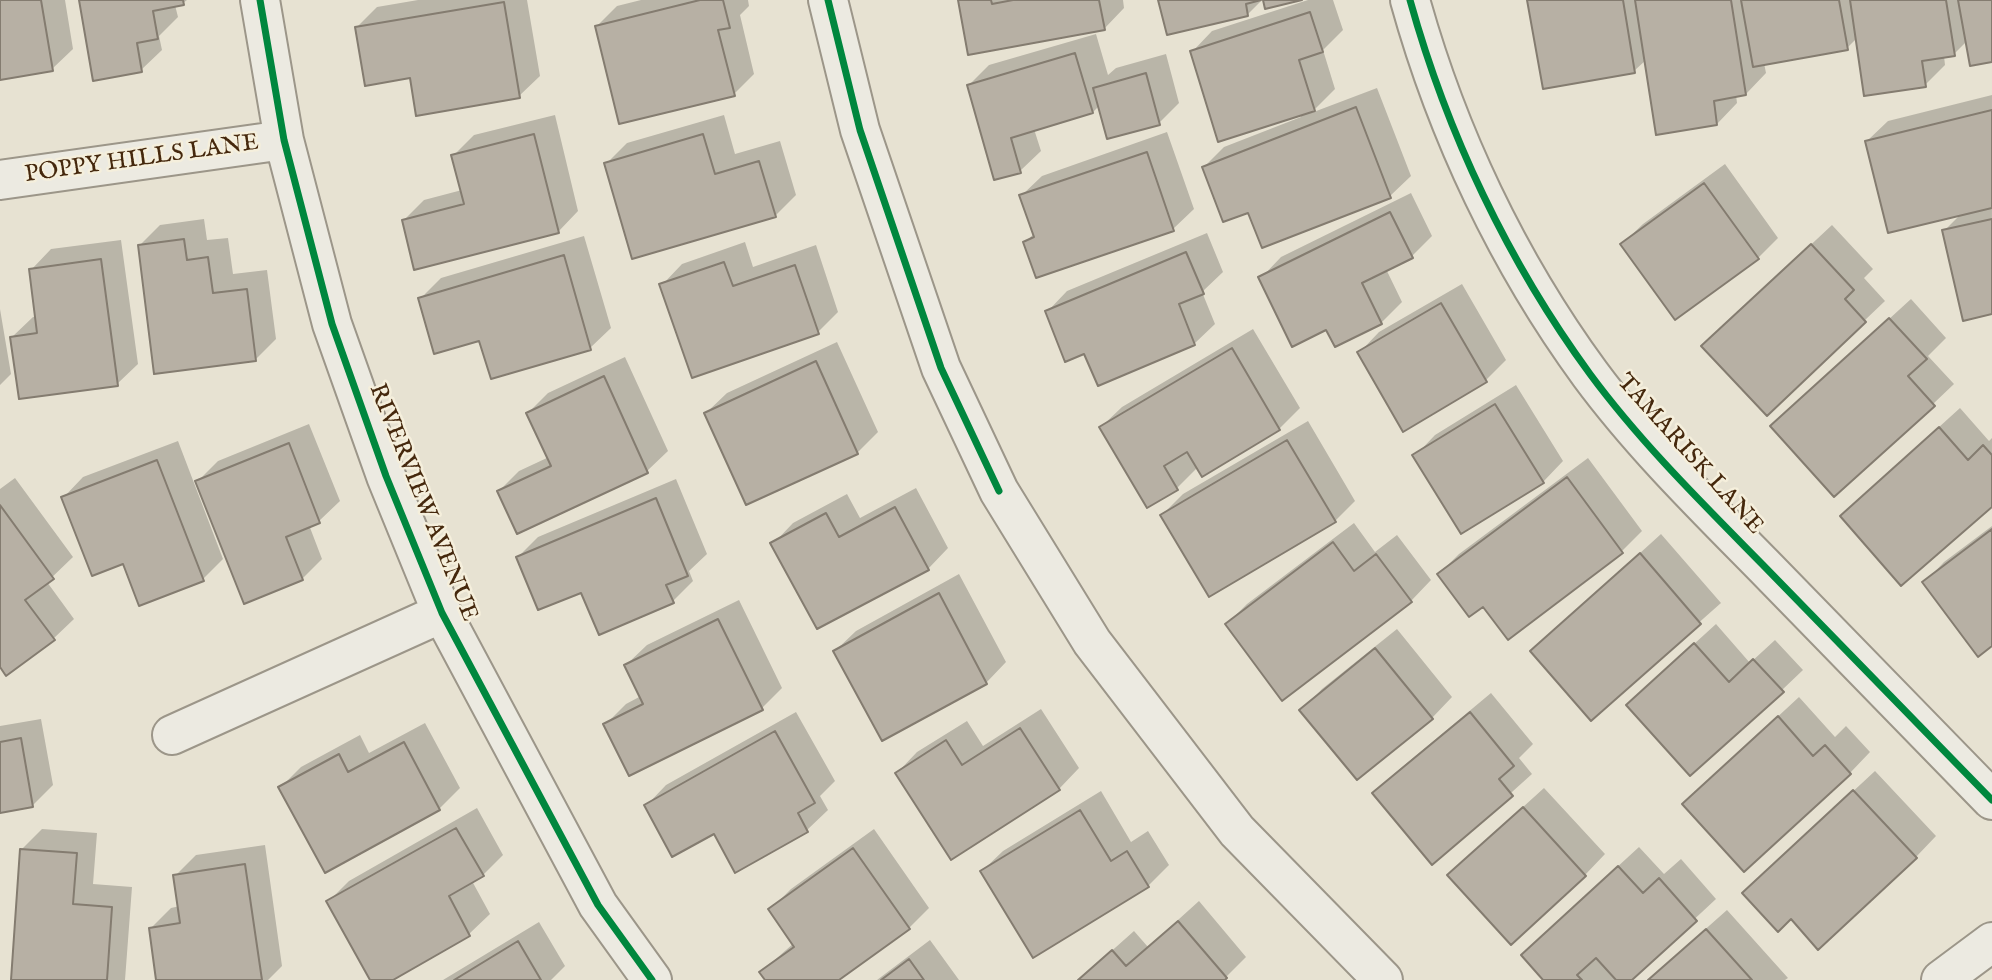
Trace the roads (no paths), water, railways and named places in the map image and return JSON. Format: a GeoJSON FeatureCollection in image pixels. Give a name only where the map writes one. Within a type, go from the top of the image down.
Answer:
{"type":"FeatureCollection","features":[{"type":"Feature","properties":{"kind":"street","name":"RIVERVIEW AVENUE"},"geometry":{"type":"LineString","coordinates":[[260,0],[284,140],[332,324],[386,476],[442,613],[598,905],[652,980]]}},
{"type":"Feature","properties":{"kind":"street"},"geometry":{"type":"LineString","coordinates":[[828,0],[860,130],[941,368],[999,491],[1092,642],[1237,831],[1383,980]]}},
{"type":"Feature","properties":{"kind":"street","name":"TAMARISK LANE"},"geometry":{"type":"LineString","coordinates":[[1410,0],[1420,35],[1471,171],[1535,291],[1590,374],[1658,457],[1992,800]]}},
{"type":"Feature","properties":{"kind":"street","name":"POPPY HILLS LANE"},"geometry":{"type":"LineString","coordinates":[[0,180],[284,140]]}},
{"type":"Feature","properties":{"kind":"street"},"geometry":{"type":"LineString","coordinates":[[172,735],[442,613]]}},
{"type":"Feature","properties":{"kind":"street"},"geometry":{"type":"LineString","coordinates":[[1941,980],[1992,942]]}}]}
